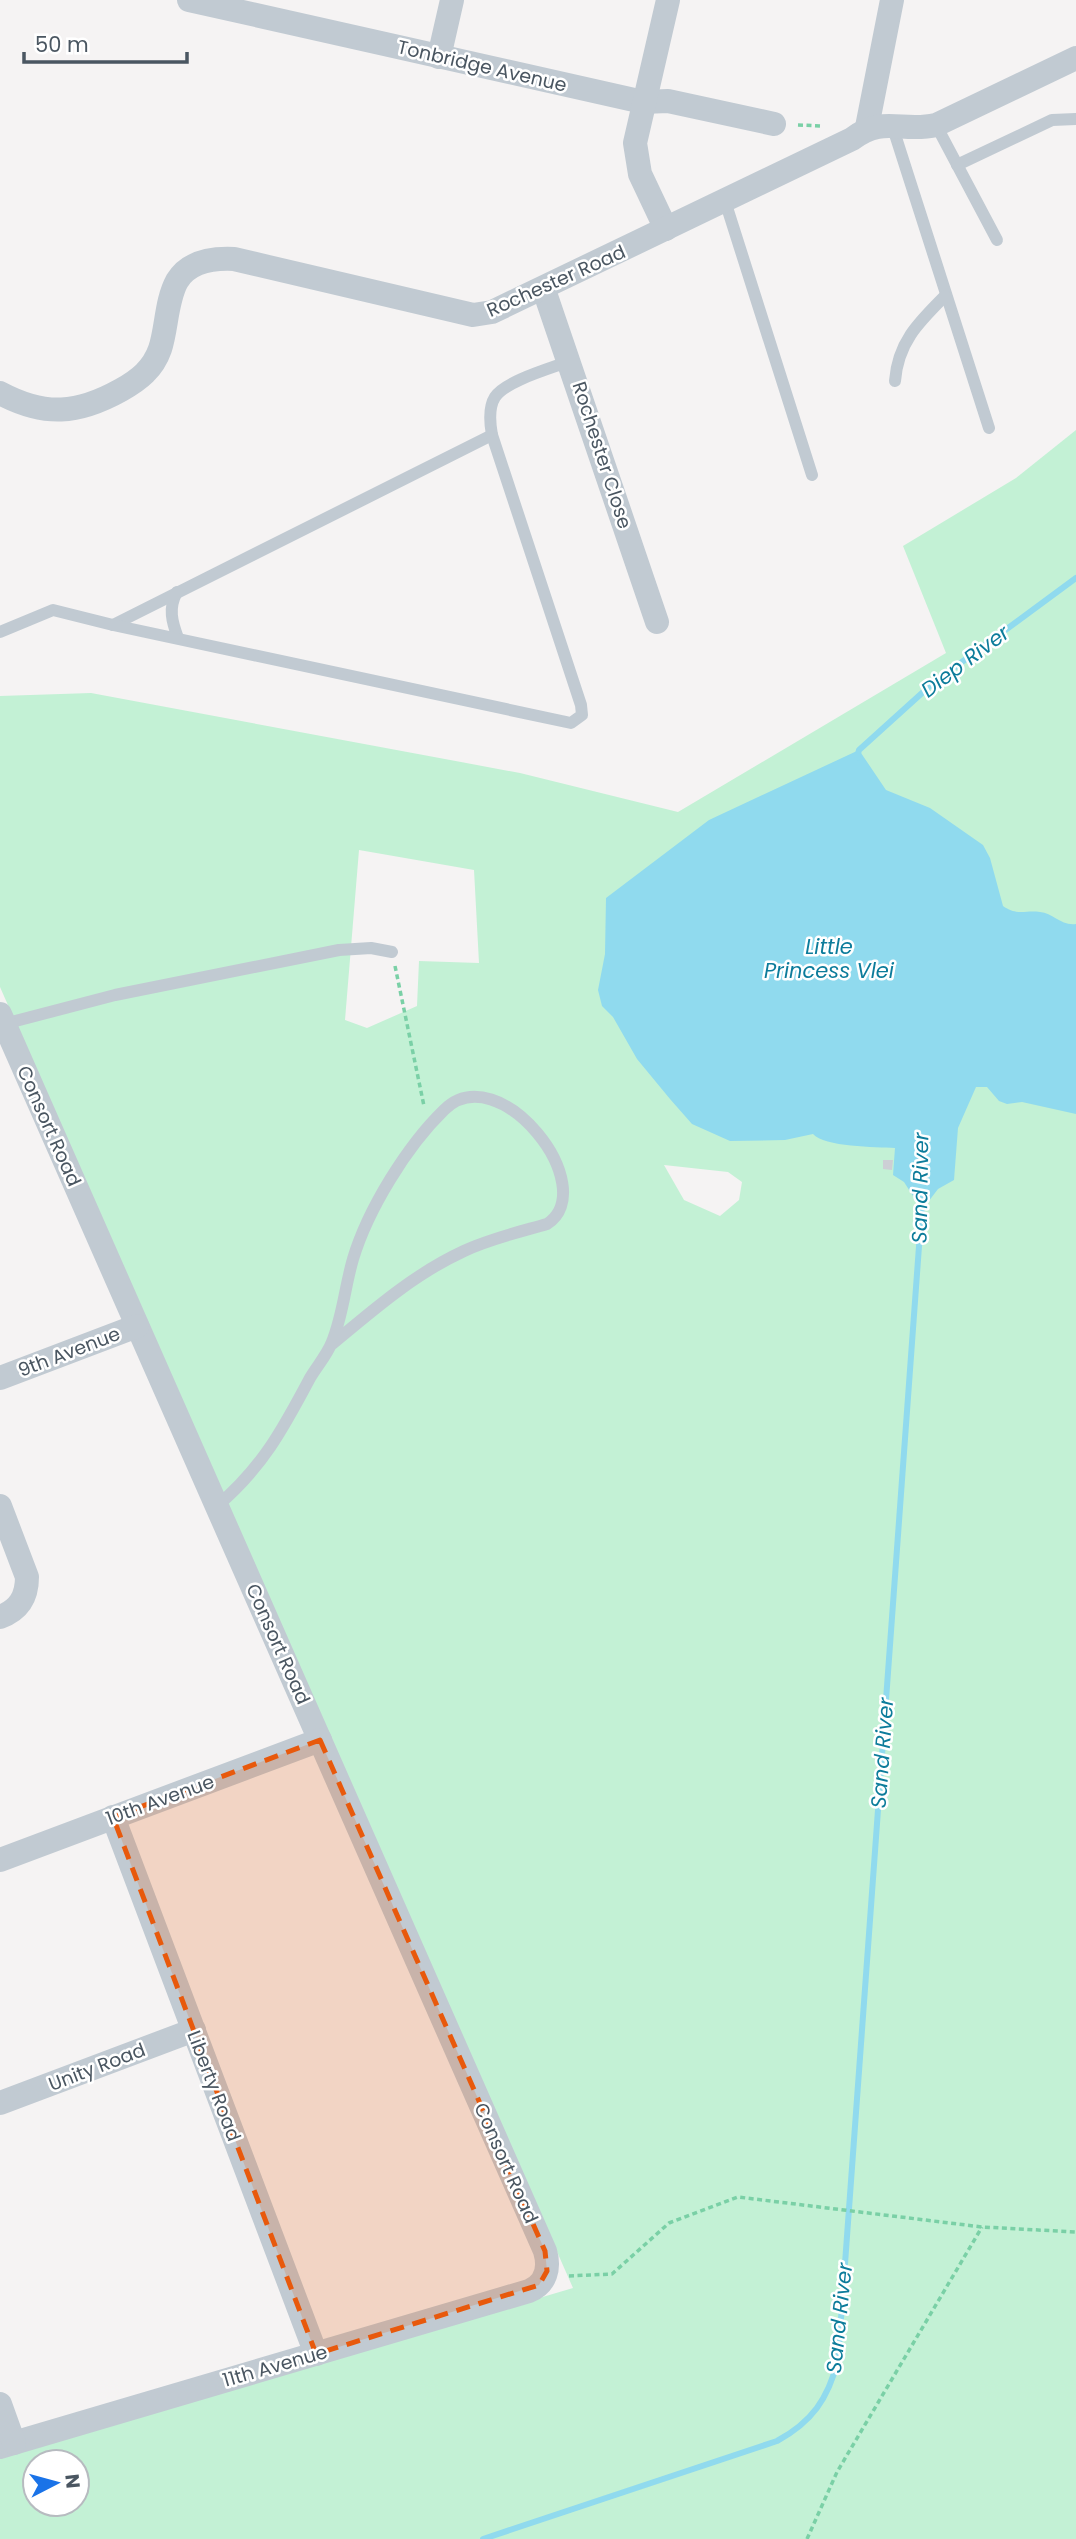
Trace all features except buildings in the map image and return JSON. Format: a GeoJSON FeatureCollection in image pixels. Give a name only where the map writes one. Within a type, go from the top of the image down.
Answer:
{"type":"FeatureCollection","features":[{"type":"Feature","properties":{"kind":"street","name":"Tonbridge Avenue"},"geometry":{"type":"LineString","coordinates":[[189,0],[643,102],[668,101],[775,124]]}},
{"type":"Feature","properties":{"kind":"street"},"geometry":{"type":"LineString","coordinates":[[439,57],[452,0]]}},
{"type":"Feature","properties":{"kind":"street"},"geometry":{"type":"LineString","coordinates":[[666,229],[637,160],[635,134],[668,0]]}},
{"type":"Feature","properties":{"kind":"street"},"geometry":{"type":"LineString","coordinates":[[867,127],[892,0]]}},
{"type":"Feature","properties":{"kind":"street","name":"Rochester Road"},"geometry":{"type":"LineString","coordinates":[[0,393],[43,409],[70,411],[94,404],[142,377],[160,349],[177,281],[193,266],[206,260],[234,260],[473,315],[505,308],[852,139],[867,127],[892,125],[912,128],[936,125],[1076,58]]}},
{"type":"Feature","properties":{"kind":"street","name":"Rochester Close"},"geometry":{"type":"LineString","coordinates":[[544,290],[657,622]]}},
{"type":"Feature","properties":{"kind":"street","name":"Consort Road"},"geometry":{"type":"LineString","coordinates":[[2,1019],[545,2251],[545,2276]]}},
{"type":"Feature","properties":{"kind":"street","name":"9th Avenue"},"geometry":{"type":"LineString","coordinates":[[0,1378],[137,1326]]}},
{"type":"Feature","properties":{"kind":"street"},"geometry":{"type":"LineString","coordinates":[[0,1506],[27,1577],[27,1588],[20,1605],[0,1617]]}},
{"type":"Feature","properties":{"kind":"street","name":"10th Avenue"},"geometry":{"type":"LineString","coordinates":[[0,1860],[320,1740]]}},
{"type":"Feature","properties":{"kind":"street","name":"Liberty Road"},"geometry":{"type":"LineString","coordinates":[[113,1817],[316,2354]]}},
{"type":"Feature","properties":{"kind":"street","name":"Unity Road"},"geometry":{"type":"LineString","coordinates":[[0,2103],[194,2030]]}},
{"type":"Feature","properties":{"kind":"street","name":"11th Avenue"},"geometry":{"type":"LineString","coordinates":[[7,2445],[533,2290],[545,2276]]}},
{"type":"Feature","properties":{"kind":"street"},"geometry":{"type":"LineString","coordinates":[[0,2404],[7,2445]]}},
{"type":"Feature","properties":{"kind":"lane"},"geometry":{"type":"LineString","coordinates":[[957,164],[1052,120],[1076,119]]}},
{"type":"Feature","properties":{"kind":"lane"},"geometry":{"type":"LineString","coordinates":[[892,125],[989,428]]}},
{"type":"Feature","properties":{"kind":"lane"},"geometry":{"type":"LineString","coordinates":[[936,125],[997,240]]}},
{"type":"Feature","properties":{"kind":"lane"},"geometry":{"type":"LineString","coordinates":[[724,201],[812,475]]}},
{"type":"Feature","properties":{"kind":"lane"},"geometry":{"type":"LineString","coordinates":[[895,381],[896,363],[903,343],[945,296]]}},
{"type":"Feature","properties":{"kind":"lane"},"geometry":{"type":"LineString","coordinates":[[0,632],[53,610],[571,723],[578,720],[582,715],[581,705],[492,435],[490,416],[494,397],[505,388],[570,361]]}},
{"type":"Feature","properties":{"kind":"lane"},"geometry":{"type":"LineString","coordinates":[[113,625],[492,435]]}},
{"type":"Feature","properties":{"kind":"lane"},"geometry":{"type":"LineString","coordinates":[[177,592],[171,613],[178,638]]}},
{"type":"Feature","properties":{"kind":"lane"},"geometry":{"type":"LineString","coordinates":[[2,1019],[339,950],[370,948],[392,952]]}},
{"type":"Feature","properties":{"kind":"lane"},"geometry":{"type":"LineString","coordinates":[[217,1506],[257,1469],[331,1345],[353,1258],[367,1223],[386,1189],[445,1109],[466,1098],[479,1096],[492,1099],[539,1133],[548,1144],[561,1191],[559,1214],[547,1224],[465,1250],[429,1270],[378,1304],[331,1345]]}},
{"type":"Feature","properties":{"kind":"path"},"geometry":{"type":"LineString","coordinates":[[775,124],[825,127]]}},
{"type":"Feature","properties":{"kind":"path"},"geometry":{"type":"LineString","coordinates":[[392,952],[429,1128]]}},
{"type":"Feature","properties":{"kind":"path"},"geometry":{"type":"LineString","coordinates":[[545,2276],[612,2274],[669,2223],[738,2197],[982,2227],[1076,2232]]}},
{"type":"Feature","properties":{"kind":"path"},"geometry":{"type":"LineString","coordinates":[[807,2539],[837,2472],[982,2227]]}},
{"type":"Feature","properties":{"kind":"highlighted area"},"geometry":{"type":"Polygon","coordinates":[[[320,1740],[545,2251],[547,2271],[539,2285],[316,2354],[113,1817],[320,1740]]]}},
{"type":"Feature","properties":{"kind":"green space"},"geometry":{"type":"Polygon","coordinates":[[[1076,430],[1076,2539],[0,2539],[0,2458],[21,2452],[21,2518],[91,2518],[91,2448],[34,2448],[573,2288],[0,987],[0,696],[91,693],[520,773],[678,812],[946,653],[903,546],[1016,478],[1076,430]],[[359,850],[345,1020],[367,1028],[417,1006],[419,961],[479,963],[474,870],[359,850]],[[664,1165],[684,1200],[720,1216],[739,1200],[742,1182],[728,1172],[664,1165]]]}},
{"type":"Feature","properties":{"kind":"water","name":"Little Princess Vlei"},"geometry":{"type":"Polygon","coordinates":[[[859,750],[886,790],[930,808],[983,845],[990,858],[1003,906],[1017,912],[1045,913],[1066,923],[1076,924],[1076,1114],[1022,1102],[1007,1104],[999,1101],[987,1087],[976,1087],[958,1128],[954,1180],[938,1189],[922,1210],[904,1182],[893,1175],[895,1148],[839,1144],[813,1134],[785,1140],[730,1141],[692,1124],[637,1059],[613,1017],[602,1006],[598,990],[605,954],[606,898],[709,820],[859,750]]]}},
{"type":"Feature","properties":{"kind":"waterway","name":"Diep River"},"geometry":{"type":"LineString","coordinates":[[857,758],[859,750],[932,684],[1076,578]]}},
{"type":"Feature","properties":{"kind":"waterway","name":"Sand River"},"geometry":{"type":"LineString","coordinates":[[483,2539],[777,2441],[800,2426],[817,2408],[834,2374],[838,2360],[922,1205]]}}]}
